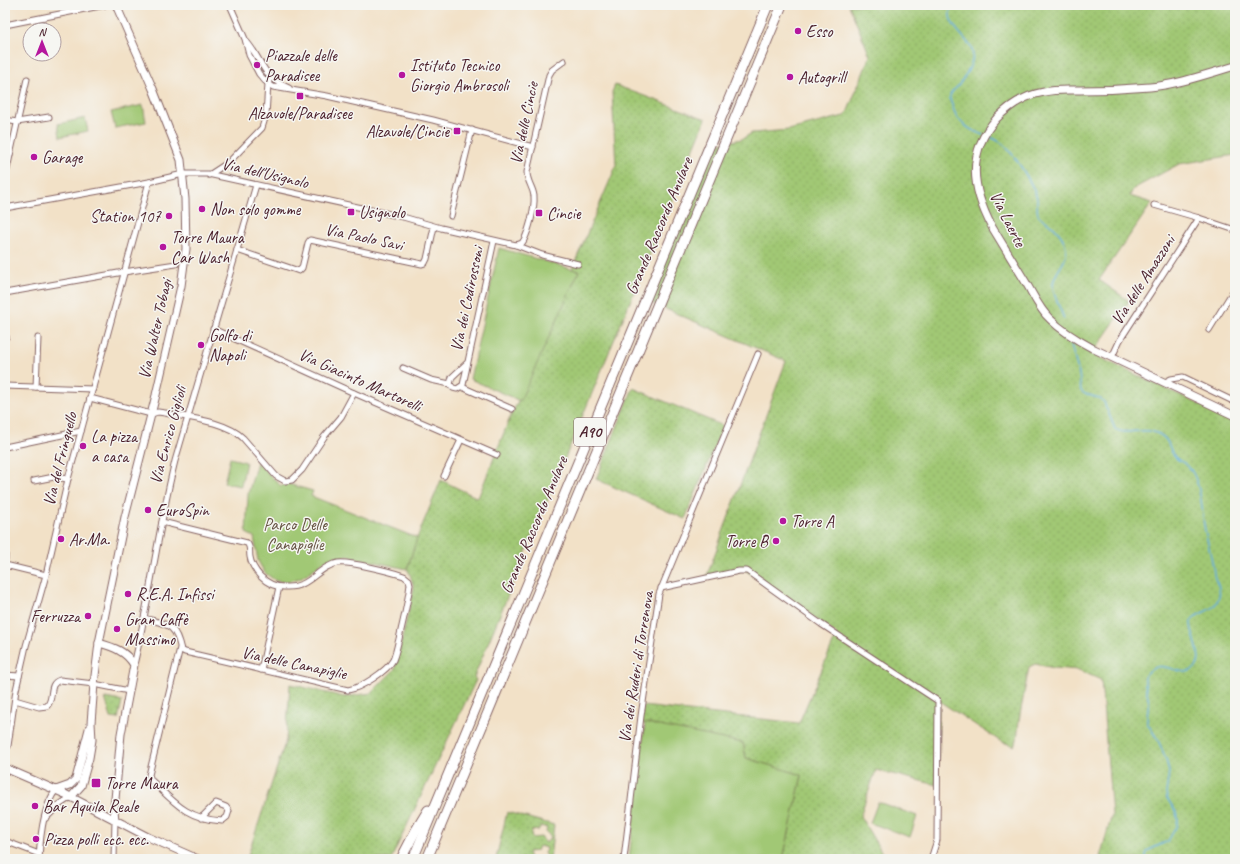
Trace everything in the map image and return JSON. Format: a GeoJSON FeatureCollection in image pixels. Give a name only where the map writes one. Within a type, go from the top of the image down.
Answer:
{"type":"FeatureCollection","features":[{"type":"Feature","properties":{"kind":"highway","name":"Grande Raccordo Anulare"},"geometry":{"type":"LineString","coordinates":[[413,859],[768,5]]}},
{"type":"Feature","properties":{"kind":"highway","name":"Grande Raccordo Anulare"},"geometry":{"type":"LineString","coordinates":[[427,859],[782,5]]}},
{"type":"Feature","properties":{"kind":"highway"},"geometry":{"type":"LineString","coordinates":[[433,859],[459,796],[461,776]]}},
{"type":"Feature","properties":{"kind":"highway"},"geometry":{"type":"LineString","coordinates":[[401,859],[416,830],[440,792]]}},
{"type":"Feature","properties":{"kind":"street"},"geometry":{"type":"LineString","coordinates":[[5,26],[106,5]]}},
{"type":"Feature","properties":{"kind":"street","name":"Via Walter Tobagi"},"geometry":{"type":"LineString","coordinates":[[71,797],[79,790],[82,784],[92,740],[91,723],[99,643],[126,511],[151,414],[181,286],[186,249],[186,217],[181,160],[116,5]]}},
{"type":"Feature","properties":{"kind":"street"},"geometry":{"type":"LineString","coordinates":[[230,5],[249,55],[259,74],[268,84],[278,89],[292,90],[426,119],[533,147]]}},
{"type":"Feature","properties":{"kind":"street"},"geometry":{"type":"LineString","coordinates":[[244,39],[270,77],[292,90]]}},
{"type":"Feature","properties":{"kind":"street","name":"Via delle Cincie"},"geometry":{"type":"LineString","coordinates":[[516,246],[524,240],[532,215],[534,197],[528,183],[527,175],[549,75],[552,70],[564,61]]}},
{"type":"Feature","properties":{"kind":"street","name":"Via Laerte"},"geometry":{"type":"LineString","coordinates":[[1235,66],[1159,86],[1127,89],[1066,89],[1039,93],[1015,103],[990,126],[981,143],[976,157],[977,189],[980,201],[995,232],[1047,316],[1062,329],[1088,346],[1235,416]]}},
{"type":"Feature","properties":{"kind":"street"},"geometry":{"type":"LineString","coordinates":[[209,175],[229,162],[260,130],[265,119],[270,77]]}},
{"type":"Feature","properties":{"kind":"street"},"geometry":{"type":"LineString","coordinates":[[5,178],[27,79]]}},
{"type":"Feature","properties":{"kind":"street"},"geometry":{"type":"LineString","coordinates":[[5,120],[17,122],[49,117]]}},
{"type":"Feature","properties":{"kind":"street"},"geometry":{"type":"LineString","coordinates":[[451,216],[472,130]]}},
{"type":"Feature","properties":{"kind":"street","name":"Via dell'Usignolo"},"geometry":{"type":"LineString","coordinates":[[5,208],[148,182],[183,174],[209,175],[394,215],[516,246]]}},
{"type":"Feature","properties":{"kind":"street","name":"Via del Fringuello"},"geometry":{"type":"LineString","coordinates":[[8,746],[19,676],[46,575],[68,479],[148,182]]}},
{"type":"Feature","properties":{"kind":"street","name":"Via Enrico Giglioli"},"geometry":{"type":"LineString","coordinates":[[115,820],[114,810],[121,734],[171,479],[256,185]]}},
{"type":"Feature","properties":{"kind":"street"},"geometry":{"type":"LineString","coordinates":[[1154,205],[1235,230]]}},
{"type":"Feature","properties":{"kind":"street","name":"Via delle Amazzoni"},"geometry":{"type":"LineString","coordinates":[[1112,358],[1120,340],[1199,218]]}},
{"type":"Feature","properties":{"kind":"street","name":"Via Paolo Savi"},"geometry":{"type":"LineString","coordinates":[[237,250],[299,271],[302,268],[310,240],[422,264],[428,259],[434,226]]}},
{"type":"Feature","properties":{"kind":"street","name":"Via dei Codirossoni"},"geometry":{"type":"LineString","coordinates":[[462,387],[494,241]]}},
{"type":"Feature","properties":{"kind":"street"},"geometry":{"type":"LineString","coordinates":[[516,246],[535,253],[578,264]]}},
{"type":"Feature","properties":{"kind":"street"},"geometry":{"type":"LineString","coordinates":[[5,293],[176,264]]}},
{"type":"Feature","properties":{"kind":"street"},"geometry":{"type":"LineString","coordinates":[[1209,330],[1235,288]]}},
{"type":"Feature","properties":{"kind":"street","name":"Via Giacinto Martorelli"},"geometry":{"type":"LineString","coordinates":[[214,329],[496,456]]}},
{"type":"Feature","properties":{"kind":"street"},"geometry":{"type":"LineString","coordinates":[[36,387],[38,338]]}},
{"type":"Feature","properties":{"kind":"street","name":"Via dei Ruderi di Torrenova"},"geometry":{"type":"LineString","coordinates":[[624,859],[641,716],[661,588],[758,354]]}},
{"type":"Feature","properties":{"kind":"street"},"geometry":{"type":"LineString","coordinates":[[450,384],[452,377],[467,363]]}},
{"type":"Feature","properties":{"kind":"street"},"geometry":{"type":"LineString","coordinates":[[403,368],[431,380],[450,384],[456,389],[462,387],[512,409]]}},
{"type":"Feature","properties":{"kind":"street"},"geometry":{"type":"LineString","coordinates":[[1164,382],[1183,377],[1235,402]]}},
{"type":"Feature","properties":{"kind":"street"},"geometry":{"type":"LineString","coordinates":[[5,386],[93,389]]}},
{"type":"Feature","properties":{"kind":"street"},"geometry":{"type":"LineString","coordinates":[[90,398],[151,414],[160,412],[218,425],[238,433],[276,476],[287,481],[292,480],[302,470],[324,437],[342,416],[354,393]]}},
{"type":"Feature","properties":{"kind":"street"},"geometry":{"type":"LineString","coordinates":[[5,447],[81,431]]}},
{"type":"Feature","properties":{"kind":"street"},"geometry":{"type":"LineString","coordinates":[[444,476],[460,440]]}},
{"type":"Feature","properties":{"kind":"street"},"geometry":{"type":"LineString","coordinates":[[34,481],[54,477],[68,479]]}},
{"type":"Feature","properties":{"kind":"street"},"geometry":{"type":"LineString","coordinates":[[5,511],[5,559]]}},
{"type":"Feature","properties":{"kind":"street"},"geometry":{"type":"LineString","coordinates":[[162,522],[247,543],[250,548],[251,562],[255,569],[264,580],[279,587],[261,670]]}},
{"type":"Feature","properties":{"kind":"street","name":"Via delle Canapiglie"},"geometry":{"type":"LineString","coordinates":[[180,648],[185,653],[341,690],[350,690],[361,685],[384,669],[393,659],[404,616],[410,584],[407,578],[401,575],[342,562],[328,567],[299,586],[279,587]]}},
{"type":"Feature","properties":{"kind":"street"},"geometry":{"type":"LineString","coordinates":[[5,565],[46,575]]}},
{"type":"Feature","properties":{"kind":"street"},"geometry":{"type":"LineString","coordinates":[[661,588],[739,571],[747,571],[821,624],[938,701],[937,840],[931,859]]}},
{"type":"Feature","properties":{"kind":"street"},"geometry":{"type":"LineString","coordinates":[[144,618],[168,625],[172,628],[179,639],[180,648],[149,775],[151,780],[184,810],[202,818],[222,821],[227,817],[229,811],[226,807],[216,804],[202,818]]}},
{"type":"Feature","properties":{"kind":"street"},"geometry":{"type":"LineString","coordinates":[[99,643],[121,651],[134,665]]}},
{"type":"Feature","properties":{"kind":"street"},"geometry":{"type":"LineString","coordinates":[[5,675],[19,676]]}},
{"type":"Feature","properties":{"kind":"street"},"geometry":{"type":"LineString","coordinates":[[15,700],[39,707],[47,706],[50,703],[52,686],[58,681],[94,684],[129,691]]}},
{"type":"Feature","properties":{"kind":"street","name":"Via Walter Tobagi"},"geometry":{"type":"LineString","coordinates":[[56,790],[70,785],[76,779],[91,723]]}},
{"type":"Feature","properties":{"kind":"street"},"geometry":{"type":"LineString","coordinates":[[5,768],[71,797],[148,837],[197,859],[205,859]]}},
{"type":"Feature","properties":{"kind":"street"},"geometry":{"type":"LineString","coordinates":[[5,841],[39,856],[45,818],[49,803],[56,790]]}},
{"type":"Feature","properties":{"kind":"street"},"geometry":{"type":"LineString","coordinates":[[45,818],[59,805],[71,797]]}},
{"type":"Feature","properties":{"kind":"street"},"geometry":{"type":"LineString","coordinates":[[114,859],[115,820]]}},
{"type":"Feature","properties":{"kind":"green space"},"geometry":{"type":"Polygon","coordinates":[[[849,5],[1235,5],[1235,155],[1179,164],[1133,189],[1130,196],[1152,203],[1099,280],[1129,301],[1092,354],[1235,421],[1235,859],[1108,859],[1100,857],[1112,815],[1101,680],[1079,670],[1054,668],[1035,664],[1029,667],[1019,720],[1017,740],[1014,746],[1000,741],[939,701],[937,785],[876,770],[860,816],[882,853],[896,859],[783,859],[802,775],[746,758],[743,743],[640,723],[643,706],[799,723],[837,634],[745,570],[706,578],[786,361],[645,300],[710,145],[742,139],[752,133],[789,130],[844,116],[847,113],[870,56],[849,5]]]}},
{"type":"Feature","properties":{"kind":"green space"},"geometry":{"type":"Polygon","coordinates":[[[615,85],[706,119],[474,677],[476,680],[391,859],[260,859],[248,855],[286,740],[290,684],[344,697],[371,693],[395,669],[414,588],[407,569],[417,538],[441,480],[478,498],[509,420],[579,271],[572,269],[616,166],[612,92],[615,85]]]}},
{"type":"Feature","properties":{"kind":"green space"},"geometry":{"type":"Polygon","coordinates":[[[143,105],[146,122],[115,128],[111,112],[143,105]]]}},
{"type":"Feature","properties":{"kind":"green space"},"geometry":{"type":"Polygon","coordinates":[[[85,118],[88,131],[60,137],[58,124],[85,118]]]}},
{"type":"Feature","properties":{"kind":"green space"},"geometry":{"type":"Polygon","coordinates":[[[499,248],[579,271],[520,401],[470,379],[499,248]]]}},
{"type":"Feature","properties":{"kind":"green space"},"geometry":{"type":"Polygon","coordinates":[[[633,388],[723,426],[685,519],[596,479],[633,388]]]}},
{"type":"Feature","properties":{"kind":"green space"},"geometry":{"type":"Polygon","coordinates":[[[230,458],[246,462],[241,486],[224,483],[230,458]]]}},
{"type":"Feature","properties":{"kind":"green space","name":"Parco Delle Canapiglie"},"geometry":{"type":"Polygon","coordinates":[[[257,462],[281,486],[288,484],[313,491],[311,496],[417,538],[407,569],[348,556],[327,560],[300,578],[286,582],[276,581],[265,573],[258,561],[254,537],[246,533],[248,494],[257,462]]]}},
{"type":"Feature","properties":{"kind":"green space"},"geometry":{"type":"Polygon","coordinates":[[[105,698],[122,701],[118,719],[111,718],[105,698]]]}},
{"type":"Feature","properties":{"kind":"green space"},"geometry":{"type":"Polygon","coordinates":[[[645,723],[743,743],[746,758],[802,775],[783,859],[629,859],[645,723]]]}},
{"type":"Feature","properties":{"kind":"green space"},"geometry":{"type":"Polygon","coordinates":[[[878,802],[917,816],[910,837],[870,823],[878,802]]]}},
{"type":"Feature","properties":{"kind":"green space"},"geometry":{"type":"Polygon","coordinates":[[[507,812],[554,825],[550,859],[548,859],[544,853],[546,848],[539,846],[537,851],[528,852],[530,859],[496,859],[507,812]],[[541,826],[539,830],[531,831],[532,838],[541,837],[546,843],[551,837],[546,832],[547,828],[541,826]]]}},
{"type":"Feature","properties":{"kind":"waterway"},"geometry":{"type":"LineString","coordinates":[[952,5],[950,18],[956,29],[969,45],[973,54],[969,69],[958,86],[951,93],[950,100],[955,113],[961,122],[968,128],[983,135]]}},
{"type":"Feature","properties":{"kind":"waterway"},"geometry":{"type":"LineString","coordinates":[[987,136],[1001,143],[1012,154],[1026,175],[1036,195],[1037,211],[1039,216],[1049,223],[1060,234],[1064,241],[1066,248],[1065,258],[1053,284],[1055,297],[1064,319]]}},
{"type":"Feature","properties":{"kind":"waterway"},"geometry":{"type":"LineString","coordinates":[[1071,345],[1079,374],[1081,391],[1085,394],[1099,398],[1104,402],[1115,429],[1125,432],[1149,431],[1162,436],[1167,440],[1175,457],[1184,463],[1193,473],[1200,491],[1204,525],[1214,576],[1220,593],[1214,606],[1194,617],[1191,621],[1199,659],[1198,665],[1188,672],[1157,667],[1145,676],[1145,684],[1149,702],[1147,723],[1158,740],[1166,759],[1169,772],[1166,793],[1167,798],[1176,812],[1178,820],[1176,827],[1168,841],[1149,850],[1146,854],[1146,859]]}},
{"type":"Feature","properties":{"kind":"place","name":"Esso"},"geometry":{"type":"Point","coordinates":[798,31]}},
{"type":"Feature","properties":{"kind":"place","name":"Piazzale delle Paradisee"},"geometry":{"type":"Point","coordinates":[257,65]}},
{"type":"Feature","properties":{"kind":"place","name":"Istituto Tecnico Giorgio Ambrosoli"},"geometry":{"type":"Point","coordinates":[402,75]}},
{"type":"Feature","properties":{"kind":"place","name":"Autogrill"},"geometry":{"type":"Point","coordinates":[790,77]}},
{"type":"Feature","properties":{"kind":"place","name":"Alzavole/Paradisee"},"geometry":{"type":"Point","coordinates":[300,96]}},
{"type":"Feature","properties":{"kind":"place","name":"Alzavole/Cincie"},"geometry":{"type":"Point","coordinates":[457,131]}},
{"type":"Feature","properties":{"kind":"place","name":"Garage"},"geometry":{"type":"Point","coordinates":[34,157]}},
{"type":"Feature","properties":{"kind":"place","name":"Non solo gomme"},"geometry":{"type":"Point","coordinates":[202,209]}},
{"type":"Feature","properties":{"kind":"place","name":"Usignolo"},"geometry":{"type":"Point","coordinates":[351,212]}},
{"type":"Feature","properties":{"kind":"place","name":"Cincie"},"geometry":{"type":"Point","coordinates":[539,213]}},
{"type":"Feature","properties":{"kind":"place","name":"Station 107"},"geometry":{"type":"Point","coordinates":[169,216]}},
{"type":"Feature","properties":{"kind":"place","name":"Torre Maura Car Wash"},"geometry":{"type":"Point","coordinates":[163,247]}},
{"type":"Feature","properties":{"kind":"place","name":"Golfo di Napoli"},"geometry":{"type":"Point","coordinates":[201,345]}},
{"type":"Feature","properties":{"kind":"place","name":"La pizza a casa"},"geometry":{"type":"Point","coordinates":[83,446]}},
{"type":"Feature","properties":{"kind":"place","name":"EuroSpin"},"geometry":{"type":"Point","coordinates":[148,510]}},
{"type":"Feature","properties":{"kind":"place","name":"Torre A"},"geometry":{"type":"Point","coordinates":[783,521]}},
{"type":"Feature","properties":{"kind":"place","name":"Ar.Ma."},"geometry":{"type":"Point","coordinates":[61,539]}},
{"type":"Feature","properties":{"kind":"place","name":"Torre B"},"geometry":{"type":"Point","coordinates":[776,541]}},
{"type":"Feature","properties":{"kind":"place","name":"R.E.A. Infissi"},"geometry":{"type":"Point","coordinates":[128,594]}},
{"type":"Feature","properties":{"kind":"place","name":"Ferruzza"},"geometry":{"type":"Point","coordinates":[88,616]}},
{"type":"Feature","properties":{"kind":"place","name":"Gran Caffè Massimo"},"geometry":{"type":"Point","coordinates":[117,629]}},
{"type":"Feature","properties":{"kind":"place","name":"Torre Maura"},"geometry":{"type":"Point","coordinates":[96,783]}},
{"type":"Feature","properties":{"kind":"place","name":"Bar Aquila Reale"},"geometry":{"type":"Point","coordinates":[35,806]}},
{"type":"Feature","properties":{"kind":"place","name":"Pizza polli ecc. ecc."},"geometry":{"type":"Point","coordinates":[36,839]}}]}
